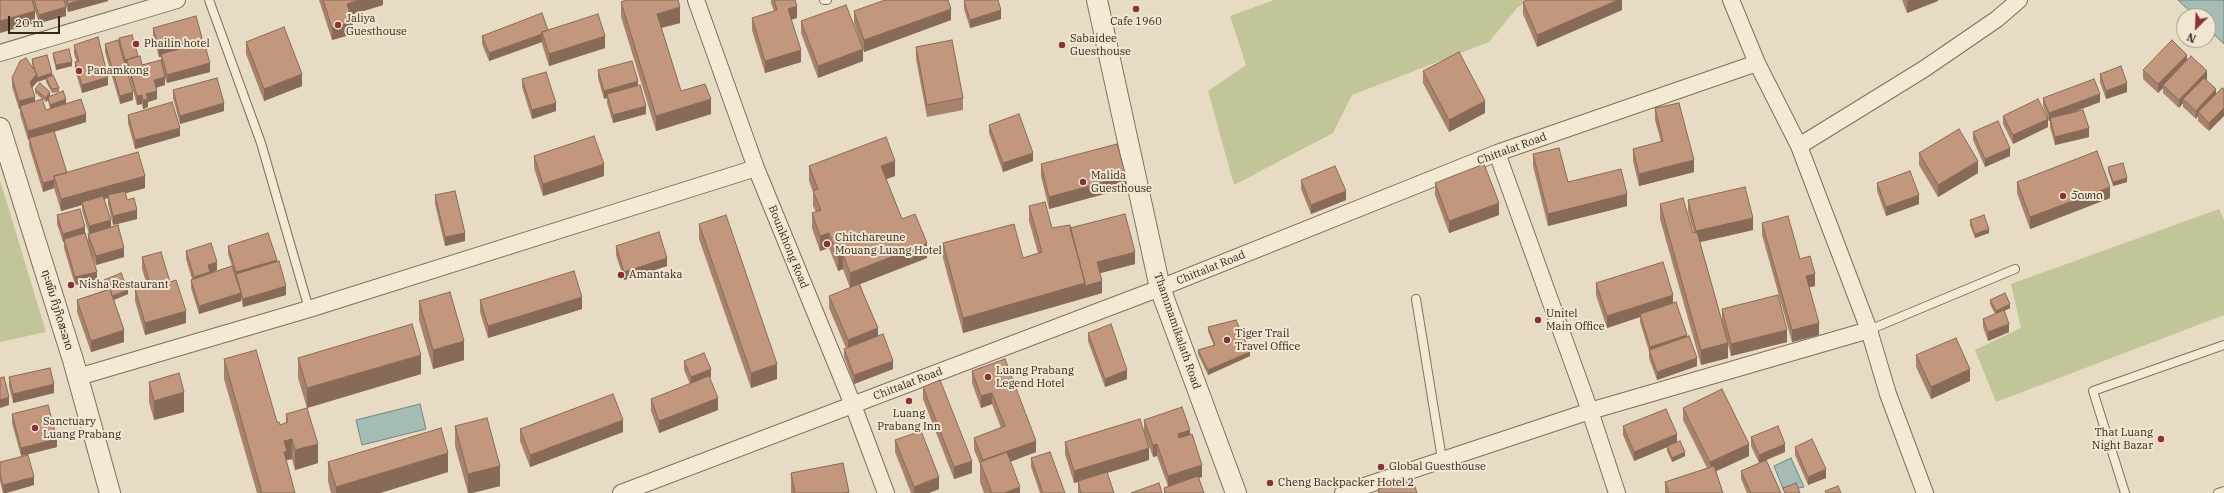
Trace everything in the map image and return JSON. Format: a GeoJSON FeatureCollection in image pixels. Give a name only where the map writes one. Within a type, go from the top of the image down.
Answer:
{"type":"FeatureCollection","features":[{"type":"Feature","properties":{"kind":"street"},"geometry":{"type":"LineString","coordinates":[[0,53],[177,0]]}},
{"type":"Feature","properties":{"kind":"street","name":"Bounkhong Road"},"geometry":{"type":"LineString","coordinates":[[696,0],[756,168],[853,405],[886,493]]}},
{"type":"Feature","properties":{"kind":"street","name":"Thammamikalath Road"},"geometry":{"type":"LineString","coordinates":[[1097,0],[1160,288],[1236,493]]}},
{"type":"Feature","properties":{"kind":"street"},"geometry":{"type":"LineString","coordinates":[[1731,0],[1757,63],[1799,146],[1869,330],[1888,394],[1925,493]]}},
{"type":"Feature","properties":{"kind":"street"},"geometry":{"type":"LineString","coordinates":[[1799,146],[1924,69],[1997,19],[2019,0]]}},
{"type":"Feature","properties":{"kind":"street","name":"Chittalat Road"},"geometry":{"type":"LineString","coordinates":[[621,493],[1160,288],[1497,153],[1757,63]]}},
{"type":"Feature","properties":{"kind":"street","name":"ຖະໜົນ ກິງກິດສະລາດ"},"geometry":{"type":"LineString","coordinates":[[0,128],[78,377],[110,493]]}},
{"type":"Feature","properties":{"kind":"street"},"geometry":{"type":"LineString","coordinates":[[1497,153],[1590,411],[1617,493]]}},
{"type":"Feature","properties":{"kind":"street"},"geometry":{"type":"LineString","coordinates":[[78,377],[309,309],[756,168]]}},
{"type":"Feature","properties":{"kind":"street"},"geometry":{"type":"LineString","coordinates":[[1343,493],[1590,411],[1869,330]]}},
{"type":"Feature","properties":{"kind":"lane"},"geometry":{"type":"LineString","coordinates":[[209,0],[261,143],[309,309]]}},
{"type":"Feature","properties":{"kind":"lane"},"geometry":{"type":"LineString","coordinates":[[1869,330],[2015,269]]}},
{"type":"Feature","properties":{"kind":"lane"},"geometry":{"type":"LineString","coordinates":[[1416,299],[1442,459]]}},
{"type":"Feature","properties":{"kind":"lane"},"geometry":{"type":"LineString","coordinates":[[2125,493],[2093,391],[2224,345]]}},
{"type":"Feature","properties":{"kind":"lane"},"geometry":{"type":"LineString","coordinates":[[2218,493],[2224,491]]}},
{"type":"Feature","properties":{"kind":"green space"},"geometry":{"type":"Polygon","coordinates":[[[1274,0],[1530,0],[1517,8],[1489,42],[1352,95],[1333,133],[1234,185],[1208,91],[1246,65],[1230,16],[1274,0]]]}},
{"type":"Feature","properties":{"kind":"green space"},"geometry":{"type":"Polygon","coordinates":[[[0,180],[46,332],[0,342],[0,180]]]}},
{"type":"Feature","properties":{"kind":"green space"},"geometry":{"type":"Polygon","coordinates":[[[2219,209],[2224,220],[2224,315],[1996,402],[1975,350],[2021,328],[2011,284],[2219,209]]]}},
{"type":"Feature","properties":{"kind":"water"},"geometry":{"type":"Polygon","coordinates":[[[2178,0],[2224,0],[2224,44],[2216,36],[2216,8],[2186,8],[2178,0]]]}},
{"type":"Feature","properties":{"kind":"water"},"geometry":{"type":"Polygon","coordinates":[[[420,404],[426,429],[362,445],[356,420],[420,404]]]}},
{"type":"Feature","properties":{"kind":"water"},"geometry":{"type":"Polygon","coordinates":[[[1791,458],[1804,487],[1784,491],[1774,466],[1791,458]]]}},
{"type":"Feature","properties":{"kind":"building"},"geometry":{"type":"Polygon","coordinates":[[[0,0],[32,0],[35,11],[0,21],[0,0]]]}},
{"type":"Feature","properties":{"kind":"building"},"geometry":{"type":"Polygon","coordinates":[[[34,0],[64,0],[66,7],[39,15],[34,0]]]}},
{"type":"Feature","properties":{"kind":"building"},"geometry":{"type":"Polygon","coordinates":[[[67,0],[81,0],[68,4],[67,0]]]}},
{"type":"Feature","properties":{"kind":"building"},"geometry":{"type":"Polygon","coordinates":[[[323,0],[360,0],[347,4],[353,22],[332,28],[323,0]]]}},
{"type":"Feature","properties":{"kind":"building"},"geometry":{"type":"Polygon","coordinates":[[[626,0],[678,0],[680,7],[657,14],[681,91],[705,84],[711,99],[656,116],[621,2],[626,0]]]}},
{"type":"Feature","properties":{"kind":"building"},"geometry":{"type":"Polygon","coordinates":[[[774,0],[795,0],[797,6],[788,9],[801,50],[765,61],[752,18],[777,10],[774,0]]]}},
{"type":"Feature","properties":{"kind":"building"},"geometry":{"type":"Polygon","coordinates":[[[885,0],[948,0],[951,9],[864,40],[854,11],[885,0]]]}},
{"type":"Feature","properties":{"kind":"building"},"geometry":{"type":"Polygon","coordinates":[[[998,0],[1001,10],[970,20],[964,1],[998,0]]]}},
{"type":"Feature","properties":{"kind":"building"},"geometry":{"type":"Polygon","coordinates":[[[1527,0],[1618,0],[1537,35],[1523,2],[1527,0]]]}},
{"type":"Feature","properties":{"kind":"building"},"geometry":{"type":"Polygon","coordinates":[[[846,5],[863,49],[818,66],[801,21],[846,5]]]}},
{"type":"Feature","properties":{"kind":"building"},"geometry":{"type":"Polygon","coordinates":[[[542,13],[548,30],[542,32],[542,34],[489,53],[482,36],[542,13]]]}},
{"type":"Feature","properties":{"kind":"building"},"geometry":{"type":"Polygon","coordinates":[[[598,14],[605,36],[549,54],[542,32],[598,14]]]}},
{"type":"Feature","properties":{"kind":"building"},"geometry":{"type":"Polygon","coordinates":[[[196,16],[202,38],[159,49],[153,28],[196,16]]]}},
{"type":"Feature","properties":{"kind":"building"},"geometry":{"type":"Polygon","coordinates":[[[284,27],[302,74],[264,89],[246,42],[284,27]]]}},
{"type":"Feature","properties":{"kind":"building"},"geometry":{"type":"Polygon","coordinates":[[[132,35],[138,56],[125,60],[119,38],[132,35]]]}},
{"type":"Feature","properties":{"kind":"building"},"geometry":{"type":"Polygon","coordinates":[[[98,37],[108,77],[82,85],[75,62],[79,61],[74,45],[98,37]]]}},
{"type":"Feature","properties":{"kind":"building"},"geometry":{"type":"Polygon","coordinates":[[[118,40],[133,92],[120,96],[105,44],[118,40]]]}},
{"type":"Feature","properties":{"kind":"building"},"geometry":{"type":"Polygon","coordinates":[[[952,40],[963,98],[927,105],[916,47],[952,40]]]}},
{"type":"Feature","properties":{"kind":"building"},"geometry":{"type":"Polygon","coordinates":[[[2172,40],[2176,44],[2176,48],[2180,48],[2187,55],[2158,84],[2143,70],[2172,40]]]}},
{"type":"Feature","properties":{"kind":"building"},"geometry":{"type":"Polygon","coordinates":[[[204,42],[210,63],[167,75],[161,54],[204,42]]]}},
{"type":"Feature","properties":{"kind":"building"},"geometry":{"type":"Polygon","coordinates":[[[69,49],[72,62],[56,65],[53,53],[69,49]]]}},
{"type":"Feature","properties":{"kind":"building"},"geometry":{"type":"Polygon","coordinates":[[[1459,52],[1485,101],[1449,120],[1423,71],[1459,52]]]}},
{"type":"Feature","properties":{"kind":"building"},"geometry":{"type":"Polygon","coordinates":[[[47,55],[52,73],[37,78],[32,59],[47,55]]]}},
{"type":"Feature","properties":{"kind":"building"},"geometry":{"type":"Polygon","coordinates":[[[140,56],[142,65],[161,60],[165,77],[154,80],[157,91],[146,94],[148,99],[143,100],[142,95],[137,96],[127,60],[140,56]]]}},
{"type":"Feature","properties":{"kind":"building"},"geometry":{"type":"Polygon","coordinates":[[[2191,56],[2207,71],[2179,100],[2163,85],[2191,56]]]}},
{"type":"Feature","properties":{"kind":"building"},"geometry":{"type":"Polygon","coordinates":[[[26,58],[37,74],[30,82],[35,97],[19,101],[12,78],[20,61],[26,58]]]}},
{"type":"Feature","properties":{"kind":"building"},"geometry":{"type":"Polygon","coordinates":[[[632,61],[638,81],[604,91],[598,70],[632,61]]]}},
{"type":"Feature","properties":{"kind":"building"},"geometry":{"type":"Polygon","coordinates":[[[2121,66],[2127,83],[2106,91],[2100,74],[2121,66]]]}},
{"type":"Feature","properties":{"kind":"building"},"geometry":{"type":"Polygon","coordinates":[[[546,72],[556,103],[532,110],[522,79],[546,72]]]}},
{"type":"Feature","properties":{"kind":"building"},"geometry":{"type":"Polygon","coordinates":[[[53,75],[59,88],[52,89],[46,78],[53,75]]]}},
{"type":"Feature","properties":{"kind":"building"},"geometry":{"type":"Polygon","coordinates":[[[217,78],[224,103],[180,116],[173,90],[217,78]]]}},
{"type":"Feature","properties":{"kind":"building"},"geometry":{"type":"Polygon","coordinates":[[[2204,78],[2216,89],[2196,111],[2183,99],[2204,78]]]}},
{"type":"Feature","properties":{"kind":"building"},"geometry":{"type":"Polygon","coordinates":[[[2094,79],[2100,94],[2049,113],[2043,98],[2094,79]]]}},
{"type":"Feature","properties":{"kind":"building"},"geometry":{"type":"Polygon","coordinates":[[[40,83],[50,92],[46,98],[35,89],[40,83]]]}},
{"type":"Feature","properties":{"kind":"building"},"geometry":{"type":"Polygon","coordinates":[[[640,85],[646,106],[613,115],[607,94],[640,85]]]}},
{"type":"Feature","properties":{"kind":"building"},"geometry":{"type":"Polygon","coordinates":[[[2222,88],[2224,89],[2224,108],[2209,123],[2198,112],[2222,88]]]}},
{"type":"Feature","properties":{"kind":"building"},"geometry":{"type":"Polygon","coordinates":[[[63,91],[66,99],[50,105],[48,97],[63,91]]]}},
{"type":"Feature","properties":{"kind":"building"},"geometry":{"type":"Polygon","coordinates":[[[42,99],[46,110],[81,99],[86,114],[28,131],[20,106],[42,99]]]}},
{"type":"Feature","properties":{"kind":"building"},"geometry":{"type":"Polygon","coordinates":[[[2038,99],[2048,119],[2013,135],[2003,116],[2038,99]]]}},
{"type":"Feature","properties":{"kind":"building"},"geometry":{"type":"Polygon","coordinates":[[[172,102],[180,128],[135,140],[128,115],[172,102]]]}},
{"type":"Feature","properties":{"kind":"building"},"geometry":{"type":"Polygon","coordinates":[[[1679,103],[1694,160],[1639,174],[1633,149],[1663,141],[1655,108],[1679,103]]]}},
{"type":"Feature","properties":{"kind":"building"},"geometry":{"type":"Polygon","coordinates":[[[2083,110],[2089,128],[2055,137],[2050,118],[2083,110]]]}},
{"type":"Feature","properties":{"kind":"building"},"geometry":{"type":"Polygon","coordinates":[[[1019,114],[1033,153],[1003,163],[989,125],[1019,114]]]}},
{"type":"Feature","properties":{"kind":"building"},"geometry":{"type":"Polygon","coordinates":[[[1998,121],[2010,148],[1985,159],[1973,132],[1998,121]]]}},
{"type":"Feature","properties":{"kind":"building"},"geometry":{"type":"Polygon","coordinates":[[[1959,129],[1978,161],[1938,185],[1919,153],[1959,129]]]}},
{"type":"Feature","properties":{"kind":"building"},"geometry":{"type":"Polygon","coordinates":[[[54,131],[67,173],[54,176],[54,180],[43,183],[29,138],[54,131]]]}},
{"type":"Feature","properties":{"kind":"building"},"geometry":{"type":"Polygon","coordinates":[[[594,136],[604,164],[543,184],[534,156],[594,136]]]}},
{"type":"Feature","properties":{"kind":"building"},"geometry":{"type":"Polygon","coordinates":[[[886,137],[895,161],[881,166],[902,219],[915,214],[927,243],[850,273],[843,254],[838,256],[829,233],[820,236],[812,213],[821,210],[813,191],[818,189],[809,166],[886,137]]]}},
{"type":"Feature","properties":{"kind":"building","name":"Malida Guesthouse"},"geometry":{"type":"Polygon","coordinates":[[[1117,144],[1126,176],[1049,197],[1041,164],[1117,144]]]}},
{"type":"Feature","properties":{"kind":"building"},"geometry":{"type":"Polygon","coordinates":[[[1559,148],[1568,182],[1621,169],[1627,194],[1548,214],[1533,154],[1559,148]]]}},
{"type":"Feature","properties":{"kind":"building","name":"ວັດທາດ"},"geometry":{"type":"Polygon","coordinates":[[[2097,151],[2110,187],[2030,217],[2017,182],[2097,151]]]}},
{"type":"Feature","properties":{"kind":"building"},"geometry":{"type":"Polygon","coordinates":[[[138,152],[145,176],[61,199],[54,176],[138,152]]]}},
{"type":"Feature","properties":{"kind":"building"},"geometry":{"type":"Polygon","coordinates":[[[2123,163],[2127,178],[2113,182],[2108,167],[2123,163]]]}},
{"type":"Feature","properties":{"kind":"building"},"geometry":{"type":"Polygon","coordinates":[[[1484,164],[1499,203],[1449,221],[1435,183],[1484,164]]]}},
{"type":"Feature","properties":{"kind":"building"},"geometry":{"type":"Polygon","coordinates":[[[1335,166],[1346,191],[1311,205],[1301,180],[1335,166]]]}},
{"type":"Feature","properties":{"kind":"building"},"geometry":{"type":"Polygon","coordinates":[[[1910,171],[1919,195],[1886,207],[1877,183],[1910,171]]]}},
{"type":"Feature","properties":{"kind":"building"},"geometry":{"type":"Polygon","coordinates":[[[1745,187],[1753,218],[1696,231],[1688,200],[1745,187]]]}},
{"type":"Feature","properties":{"kind":"building"},"geometry":{"type":"Polygon","coordinates":[[[125,191],[127,200],[134,198],[137,210],[113,216],[108,195],[125,191]]]}},
{"type":"Feature","properties":{"kind":"building"},"geometry":{"type":"Polygon","coordinates":[[[455,191],[465,233],[445,237],[435,195],[455,191]]]}},
{"type":"Feature","properties":{"kind":"building"},"geometry":{"type":"Polygon","coordinates":[[[103,196],[111,220],[89,226],[82,202],[103,196]]]}},
{"type":"Feature","properties":{"kind":"building"},"geometry":{"type":"Polygon","coordinates":[[[1683,198],[1693,233],[1697,232],[1728,343],[1701,350],[1660,204],[1683,198]]]}},
{"type":"Feature","properties":{"kind":"building"},"geometry":{"type":"Polygon","coordinates":[[[1045,202],[1052,228],[1070,225],[1085,283],[963,318],[943,243],[1014,224],[1023,258],[1042,252],[1029,206],[1045,202]]]}},
{"type":"Feature","properties":{"kind":"building"},"geometry":{"type":"Polygon","coordinates":[[[80,209],[85,227],[63,234],[57,215],[80,209]]]}},
{"type":"Feature","properties":{"kind":"building"},"geometry":{"type":"Polygon","coordinates":[[[1125,214],[1135,252],[1097,262],[1102,281],[1085,286],[1070,228],[1125,214]]]}},
{"type":"Feature","properties":{"kind":"building"},"geometry":{"type":"Polygon","coordinates":[[[726,215],[777,364],[751,373],[699,224],[726,215]]]}},
{"type":"Feature","properties":{"kind":"building"},"geometry":{"type":"Polygon","coordinates":[[[1984,215],[1989,229],[1975,234],[1970,220],[1984,215]]]}},
{"type":"Feature","properties":{"kind":"building"},"geometry":{"type":"Polygon","coordinates":[[[1788,216],[1800,259],[1810,256],[1815,274],[1806,276],[1819,323],[1792,330],[1762,223],[1788,216]]]}},
{"type":"Feature","properties":{"kind":"building"},"geometry":{"type":"Polygon","coordinates":[[[118,225],[124,248],[96,256],[88,234],[118,225]]]}},
{"type":"Feature","properties":{"kind":"building"},"geometry":{"type":"Polygon","coordinates":[[[659,232],[667,258],[624,272],[616,246],[659,232]]]}},
{"type":"Feature","properties":{"kind":"building"},"geometry":{"type":"Polygon","coordinates":[[[85,233],[97,272],[75,277],[64,239],[85,233]]]}},
{"type":"Feature","properties":{"kind":"building"},"geometry":{"type":"Polygon","coordinates":[[[268,233],[277,260],[236,272],[228,246],[268,233]]]}},
{"type":"Feature","properties":{"kind":"building"},"geometry":{"type":"Polygon","coordinates":[[[211,243],[217,262],[208,265],[210,272],[194,277],[186,251],[211,243]]]}},
{"type":"Feature","properties":{"kind":"building"},"geometry":{"type":"Polygon","coordinates":[[[161,252],[170,282],[176,280],[186,311],[145,323],[135,289],[150,284],[142,257],[161,252]]]}},
{"type":"Feature","properties":{"kind":"building"},"geometry":{"type":"Polygon","coordinates":[[[279,261],[286,286],[243,299],[236,274],[279,261]]]}},
{"type":"Feature","properties":{"kind":"building"},"geometry":{"type":"Polygon","coordinates":[[[1663,262],[1673,295],[1607,316],[1596,283],[1663,262]]]}},
{"type":"Feature","properties":{"kind":"building"},"geometry":{"type":"Polygon","coordinates":[[[232,266],[241,293],[199,306],[191,280],[232,266]]]}},
{"type":"Feature","properties":{"kind":"building"},"geometry":{"type":"Polygon","coordinates":[[[574,271],[582,297],[488,326],[480,300],[574,271]]]}},
{"type":"Feature","properties":{"kind":"building"},"geometry":{"type":"Polygon","coordinates":[[[121,273],[128,290],[112,296],[110,289],[108,290],[104,280],[121,273]]]}},
{"type":"Feature","properties":{"kind":"building"},"geometry":{"type":"Polygon","coordinates":[[[859,284],[878,328],[848,340],[829,296],[859,284]]]}},
{"type":"Feature","properties":{"kind":"building"},"geometry":{"type":"Polygon","coordinates":[[[110,289],[124,330],[91,341],[77,300],[110,289]]]}},
{"type":"Feature","properties":{"kind":"building"},"geometry":{"type":"Polygon","coordinates":[[[450,292],[464,341],[433,350],[419,301],[450,292]]]}},
{"type":"Feature","properties":{"kind":"building"},"geometry":{"type":"Polygon","coordinates":[[[2005,293],[2010,304],[1996,311],[1990,300],[2005,293]]]}},
{"type":"Feature","properties":{"kind":"building"},"geometry":{"type":"Polygon","coordinates":[[[1778,295],[1787,330],[1731,344],[1722,309],[1778,295]]]}},
{"type":"Feature","properties":{"kind":"building"},"geometry":{"type":"Polygon","coordinates":[[[1676,302],[1687,335],[1650,347],[1640,314],[1676,302]]]}},
{"type":"Feature","properties":{"kind":"building"},"geometry":{"type":"Polygon","coordinates":[[[2004,310],[2009,324],[1988,332],[1983,319],[2004,310]]]}},
{"type":"Feature","properties":{"kind":"building","name":"Tiger Trail Travel Office"},"geometry":{"type":"Polygon","coordinates":[[[1236,320],[1250,352],[1208,370],[1198,350],[1215,345],[1208,327],[1236,320]]]}},
{"type":"Feature","properties":{"kind":"building"},"geometry":{"type":"Polygon","coordinates":[[[412,324],[421,355],[307,388],[298,358],[412,324]]]}},
{"type":"Feature","properties":{"kind":"building"},"geometry":{"type":"Polygon","coordinates":[[[1111,324],[1127,370],[1105,379],[1088,333],[1111,324]]]}},
{"type":"Feature","properties":{"kind":"building"},"geometry":{"type":"Polygon","coordinates":[[[883,334],[893,361],[854,375],[844,349],[883,334]]]}},
{"type":"Feature","properties":{"kind":"building"},"geometry":{"type":"Polygon","coordinates":[[[1689,336],[1697,358],[1657,372],[1649,350],[1689,336]]]}},
{"type":"Feature","properties":{"kind":"building"},"geometry":{"type":"Polygon","coordinates":[[[1956,338],[1970,369],[1931,387],[1916,355],[1956,338]]]}},
{"type":"Feature","properties":{"kind":"building"},"geometry":{"type":"Polygon","coordinates":[[[256,350],[277,422],[279,422],[280,425],[288,422],[286,414],[307,408],[318,444],[295,450],[292,439],[284,441],[287,451],[284,452],[295,493],[262,493],[224,359],[256,350]]]}},
{"type":"Feature","properties":{"kind":"building"},"geometry":{"type":"Polygon","coordinates":[[[704,353],[711,369],[691,377],[684,361],[704,353]]]}},
{"type":"Feature","properties":{"kind":"building"},"geometry":{"type":"Polygon","coordinates":[[[1005,359],[1036,441],[983,460],[974,438],[1005,426],[992,393],[981,396],[972,371],[1005,359]]]}},
{"type":"Feature","properties":{"kind":"building"},"geometry":{"type":"Polygon","coordinates":[[[50,368],[54,384],[13,394],[9,377],[50,368]]]}},
{"type":"Feature","properties":{"kind":"building"},"geometry":{"type":"Polygon","coordinates":[[[179,373],[184,392],[154,401],[149,382],[179,373]]]}},
{"type":"Feature","properties":{"kind":"building"},"geometry":{"type":"Polygon","coordinates":[[[709,376],[718,398],[659,421],[651,399],[709,376]]]}},
{"type":"Feature","properties":{"kind":"building"},"geometry":{"type":"Polygon","coordinates":[[[4,377],[9,397],[0,400],[0,378],[4,377]]]}},
{"type":"Feature","properties":{"kind":"building"},"geometry":{"type":"Polygon","coordinates":[[[940,380],[972,461],[954,467],[923,387],[940,380]]]}},
{"type":"Feature","properties":{"kind":"building"},"geometry":{"type":"Polygon","coordinates":[[[1722,389],[1749,444],[1710,462],[1683,408],[1722,389]]]}},
{"type":"Feature","properties":{"kind":"building"},"geometry":{"type":"Polygon","coordinates":[[[613,394],[623,420],[530,455],[520,429],[613,394]]]}},
{"type":"Feature","properties":{"kind":"building"},"geometry":{"type":"Polygon","coordinates":[[[48,405],[57,439],[21,448],[12,414],[48,405]]]}},
{"type":"Feature","properties":{"kind":"building"},"geometry":{"type":"Polygon","coordinates":[[[1182,407],[1190,430],[1178,434],[1179,438],[1192,434],[1202,465],[1168,476],[1157,444],[1153,445],[1144,420],[1182,407]]]}},
{"type":"Feature","properties":{"kind":"building"},"geometry":{"type":"Polygon","coordinates":[[[1666,409],[1677,434],[1634,452],[1623,426],[1666,409]]]}},
{"type":"Feature","properties":{"kind":"building"},"geometry":{"type":"Polygon","coordinates":[[[487,418],[500,466],[468,474],[455,426],[487,418]]]}},
{"type":"Feature","properties":{"kind":"building"},"geometry":{"type":"Polygon","coordinates":[[[1140,419],[1149,448],[1074,471],[1065,442],[1140,419]]]}},
{"type":"Feature","properties":{"kind":"building"},"geometry":{"type":"Polygon","coordinates":[[[1778,426],[1785,444],[1759,455],[1751,437],[1778,426]]]}},
{"type":"Feature","properties":{"kind":"building"},"geometry":{"type":"Polygon","coordinates":[[[441,428],[448,453],[336,487],[328,462],[441,428]]]}},
{"type":"Feature","properties":{"kind":"building"},"geometry":{"type":"Polygon","coordinates":[[[921,431],[939,477],[914,487],[895,440],[921,431]]]}},
{"type":"Feature","properties":{"kind":"building"},"geometry":{"type":"Polygon","coordinates":[[[1812,439],[1826,469],[1808,477],[1795,447],[1812,439]]]}},
{"type":"Feature","properties":{"kind":"building"},"geometry":{"type":"Polygon","coordinates":[[[1680,441],[1685,452],[1672,458],[1667,446],[1680,441]]]}},
{"type":"Feature","properties":{"kind":"building"},"geometry":{"type":"Polygon","coordinates":[[[1007,452],[1020,487],[1004,493],[992,493],[980,462],[1007,452]]]}},
{"type":"Feature","properties":{"kind":"building"},"geometry":{"type":"Polygon","coordinates":[[[1050,452],[1065,493],[1043,493],[1031,458],[1050,452]]]}},
{"type":"Feature","properties":{"kind":"building"},"geometry":{"type":"Polygon","coordinates":[[[28,455],[34,477],[3,485],[0,473],[0,462],[28,455]]]}},
{"type":"Feature","properties":{"kind":"building"},"geometry":{"type":"Polygon","coordinates":[[[1766,460],[1781,493],[1751,493],[1741,471],[1766,460]]]}},
{"type":"Feature","properties":{"kind":"building"},"geometry":{"type":"Polygon","coordinates":[[[843,463],[849,492],[795,493],[791,473],[843,463]]]}},
{"type":"Feature","properties":{"kind":"building"},"geometry":{"type":"Polygon","coordinates":[[[1714,466],[1723,493],[1669,493],[1665,482],[1714,466]]]}},
{"type":"Feature","properties":{"kind":"building"},"geometry":{"type":"Polygon","coordinates":[[[1107,472],[1114,493],[1081,493],[1078,481],[1107,472]]]}},
{"type":"Feature","properties":{"kind":"building"},"geometry":{"type":"Polygon","coordinates":[[[1198,476],[1204,493],[1165,493],[1164,488],[1198,476]]]}},
{"type":"Feature","properties":{"kind":"building"},"geometry":{"type":"Polygon","coordinates":[[[1412,478],[1417,493],[1379,493],[1378,489],[1412,478]]]}},
{"type":"Feature","properties":{"kind":"building"},"geometry":{"type":"Polygon","coordinates":[[[1159,483],[1162,493],[1131,493],[1159,483]]]}},
{"type":"Feature","properties":{"kind":"building"},"geometry":{"type":"Polygon","coordinates":[[[1796,483],[1800,493],[1785,493],[1783,488],[1796,483]]]}},
{"type":"Feature","properties":{"kind":"building"},"geometry":{"type":"Polygon","coordinates":[[[1838,486],[1841,493],[1826,493],[1825,491],[1838,486]]]}},
{"type":"Feature","properties":{"kind":"place","name":"Cafe 1960"},"geometry":{"type":"Point","coordinates":[1136,9]}},
{"type":"Feature","properties":{"kind":"place","name":"Jaliya Guesthouse"},"geometry":{"type":"Point","coordinates":[338,25]}},
{"type":"Feature","properties":{"kind":"place","name":"Phailin hotel"},"geometry":{"type":"Point","coordinates":[136,44]}},
{"type":"Feature","properties":{"kind":"place","name":"Sabaidee Guesthouse"},"geometry":{"type":"Point","coordinates":[1062,45]}},
{"type":"Feature","properties":{"kind":"place","name":"Panamkong"},"geometry":{"type":"Point","coordinates":[79,71]}},
{"type":"Feature","properties":{"kind":"place","name":"Malida Guesthouse"},"geometry":{"type":"Point","coordinates":[1083,182]}},
{"type":"Feature","properties":{"kind":"place","name":"ວັດທາດ"},"geometry":{"type":"Point","coordinates":[2063,196]}},
{"type":"Feature","properties":{"kind":"place","name":"Chitchareune Mouang Luang Hotel"},"geometry":{"type":"Point","coordinates":[827,244]}},
{"type":"Feature","properties":{"kind":"place","name":"Amantaka"},"geometry":{"type":"Point","coordinates":[621,275]}},
{"type":"Feature","properties":{"kind":"place","name":"Nisha Restaurant"},"geometry":{"type":"Point","coordinates":[71,285]}},
{"type":"Feature","properties":{"kind":"place","name":"Unitel Main Office"},"geometry":{"type":"Point","coordinates":[1538,320]}},
{"type":"Feature","properties":{"kind":"place","name":"Tiger Trail Travel Office"},"geometry":{"type":"Point","coordinates":[1227,340]}},
{"type":"Feature","properties":{"kind":"place","name":"Luang Prabang Legend Hotel"},"geometry":{"type":"Point","coordinates":[988,377]}},
{"type":"Feature","properties":{"kind":"place","name":"Luang Prabang Inn"},"geometry":{"type":"Point","coordinates":[909,401]}},
{"type":"Feature","properties":{"kind":"place","name":"Sanctuary Luang Prabang"},"geometry":{"type":"Point","coordinates":[35,428]}},
{"type":"Feature","properties":{"kind":"place","name":"That Luang Night Bazar"},"geometry":{"type":"Point","coordinates":[2161,439]}},
{"type":"Feature","properties":{"kind":"place","name":"Global Guesthouse"},"geometry":{"type":"Point","coordinates":[1381,467]}},
{"type":"Feature","properties":{"kind":"place","name":"Cheng Backpacker Hotel 2"},"geometry":{"type":"Point","coordinates":[1270,483]}}]}
